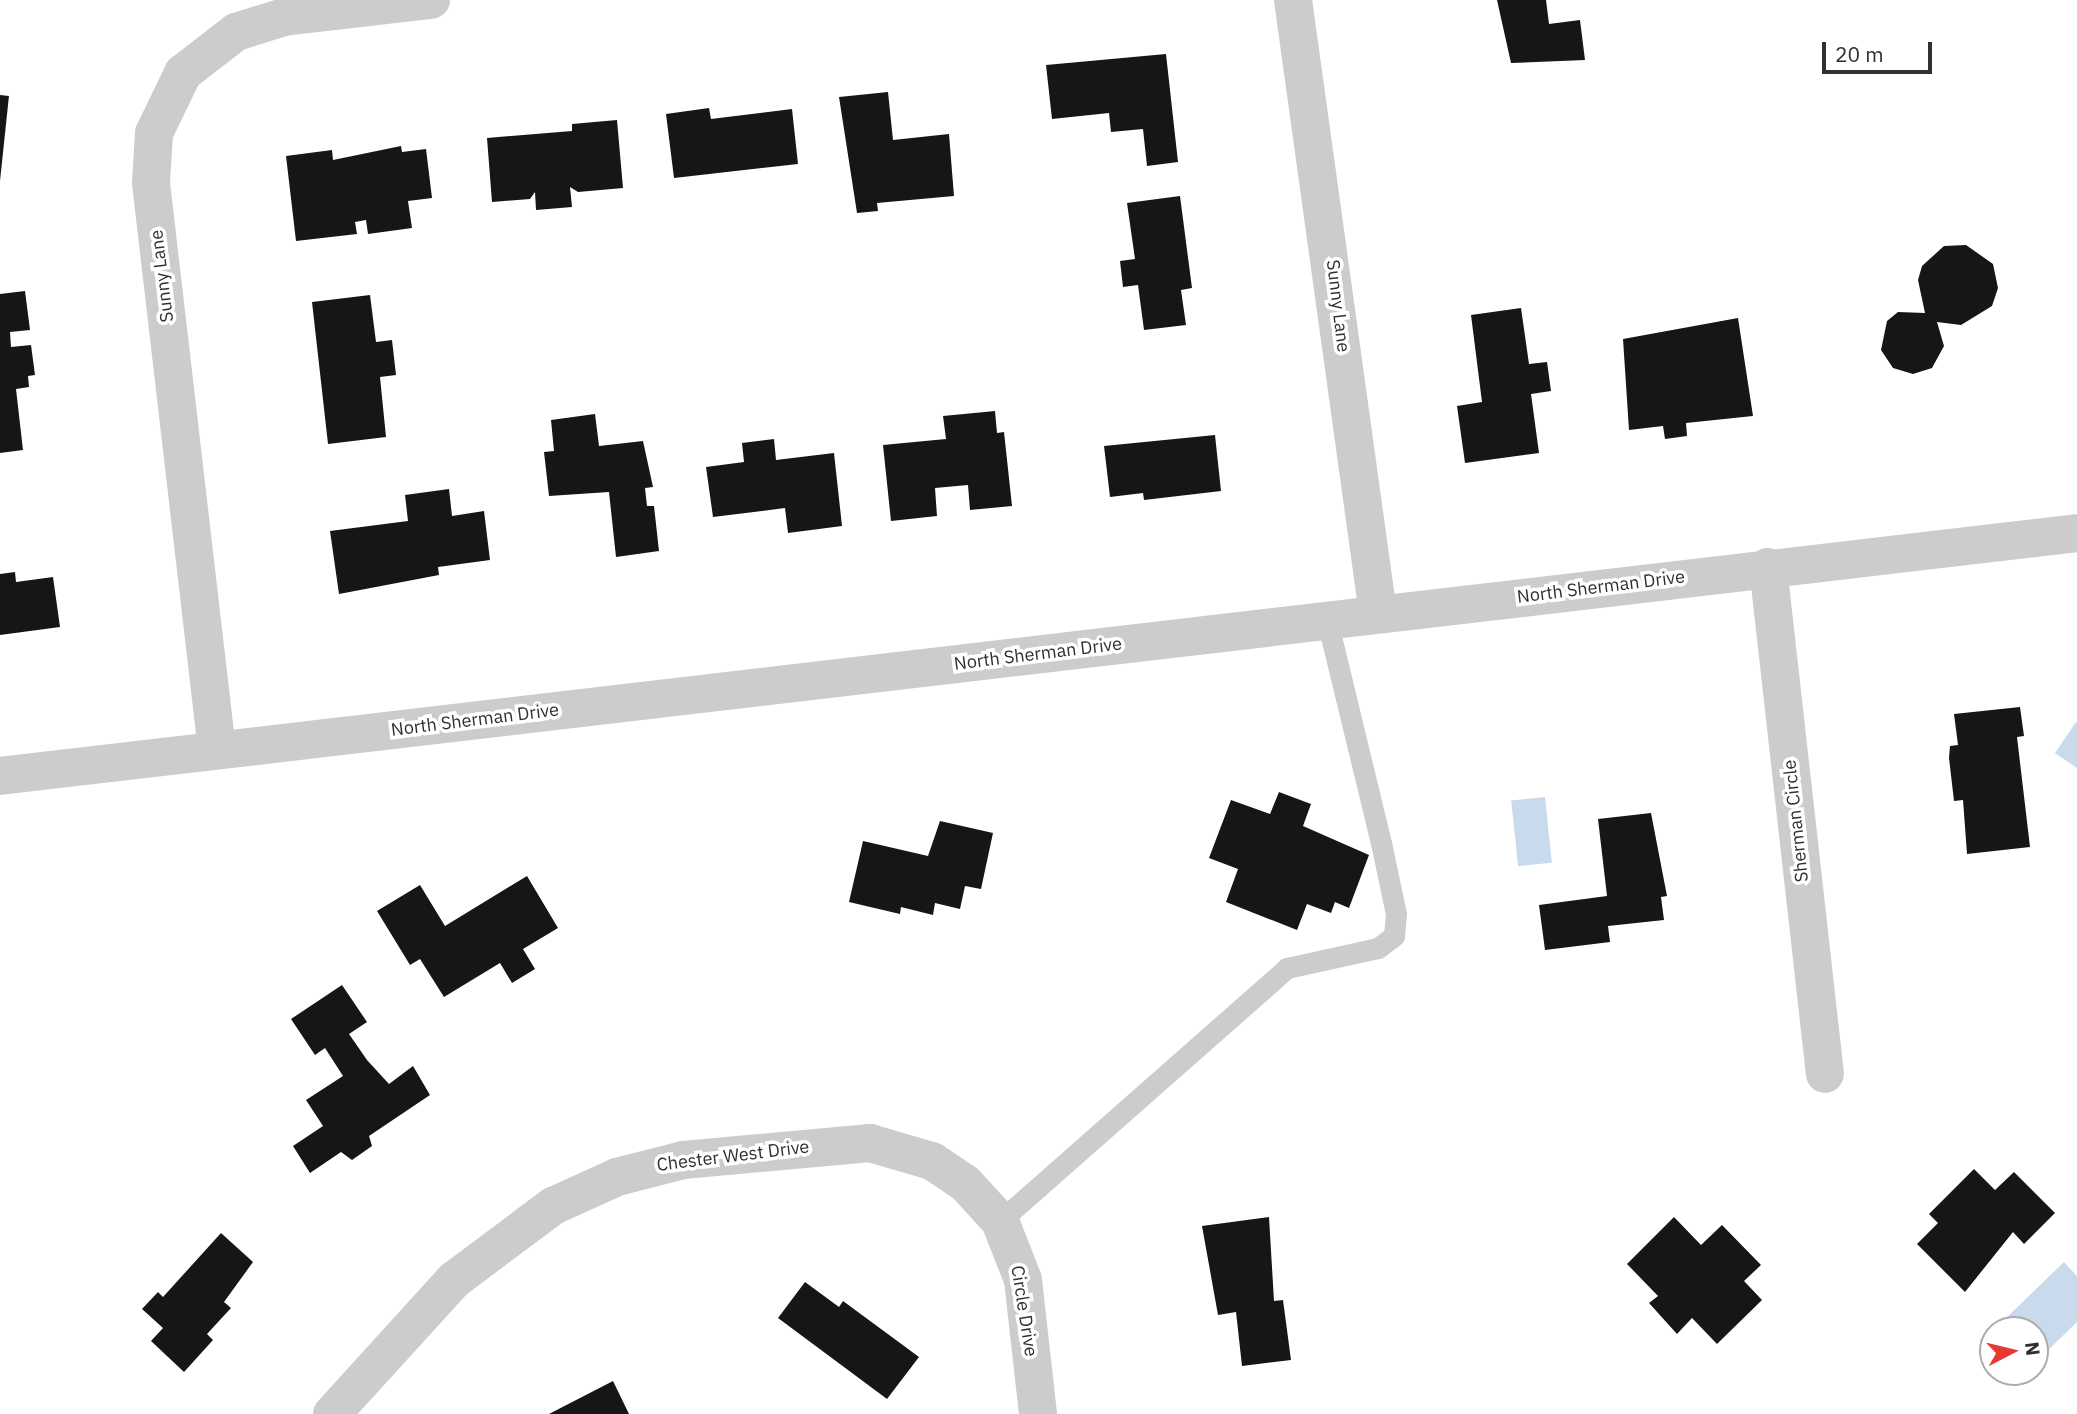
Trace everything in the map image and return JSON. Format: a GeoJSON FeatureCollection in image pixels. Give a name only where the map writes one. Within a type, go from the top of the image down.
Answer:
{"type":"FeatureCollection","features":[{"type":"Feature","properties":{"kind":"street","name":"Sunny Lane"},"geometry":{"type":"LineString","coordinates":[[218,750],[151,183],[154,133],[183,73],[220,40],[249,25],[431,0]]}},
{"type":"Feature","properties":{"kind":"street","name":"Sunny Lane"},"geometry":{"type":"LineString","coordinates":[[1293,0],[1378,613]]}},
{"type":"Feature","properties":{"kind":"street","name":"North Sherman Drive"},"geometry":{"type":"LineString","coordinates":[[0,776],[1768,567],[2077,533]]}},
{"type":"Feature","properties":{"kind":"street","name":"Sherman Circle"},"geometry":{"type":"LineString","coordinates":[[1768,567],[1825,1074]]}},
{"type":"Feature","properties":{"kind":"street","name":"Chester West Drive"},"geometry":{"type":"LineString","coordinates":[[332,1414],[454,1280],[507,1234],[617,1177],[683,1160],[870,1143],[909,1150],[965,1183]]}},
{"type":"Feature","properties":{"kind":"street","name":"Circle Drive"},"geometry":{"type":"LineString","coordinates":[[965,1183],[1000,1221],[1023,1280],[1038,1414]]}},
{"type":"Feature","properties":{"kind":"lane"},"geometry":{"type":"LineString","coordinates":[[1000,1221],[1287,968],[1378,948],[1394,936],[1396,914],[1381,843],[1327,620]]}},
{"type":"Feature","properties":{"kind":"water"},"geometry":{"type":"Polygon","coordinates":[[[2077,723],[2077,768],[2055,753],[2077,723]]]}},
{"type":"Feature","properties":{"kind":"water"},"geometry":{"type":"Polygon","coordinates":[[[1545,797],[1552,863],[1518,866],[1511,801],[1545,797]]]}},
{"type":"Feature","properties":{"kind":"water"},"geometry":{"type":"Polygon","coordinates":[[[2064,1262],[2077,1276],[2077,1322],[2049,1349],[2049,1316],[2008,1316],[2064,1262]]]}},
{"type":"Feature","properties":{"kind":"building"},"geometry":{"type":"Polygon","coordinates":[[[1497,0],[1546,0],[1549,24],[1580,20],[1585,60],[1511,63],[1497,0]]]}},
{"type":"Feature","properties":{"kind":"building"},"geometry":{"type":"Polygon","coordinates":[[[1166,54],[1178,162],[1147,166],[1143,129],[1111,132],[1109,113],[1052,119],[1046,65],[1166,54]]]}},
{"type":"Feature","properties":{"kind":"building"},"geometry":{"type":"Polygon","coordinates":[[[888,92],[893,140],[949,134],[954,196],[877,203],[878,211],[857,213],[839,97],[888,92]]]}},
{"type":"Feature","properties":{"kind":"building"},"geometry":{"type":"Polygon","coordinates":[[[0,95],[9,96],[0,181],[0,95]]]}},
{"type":"Feature","properties":{"kind":"building"},"geometry":{"type":"Polygon","coordinates":[[[709,108],[711,119],[792,109],[798,164],[674,178],[666,114],[709,108]]]}},
{"type":"Feature","properties":{"kind":"building"},"geometry":{"type":"Polygon","coordinates":[[[617,120],[623,188],[578,192],[570,187],[572,207],[536,210],[535,192],[530,199],[492,202],[487,138],[572,131],[572,124],[617,120]]]}},
{"type":"Feature","properties":{"kind":"building"},"geometry":{"type":"Polygon","coordinates":[[[401,146],[402,152],[426,149],[432,198],[408,201],[412,228],[368,234],[366,220],[355,222],[357,234],[296,241],[286,156],[332,150],[333,160],[401,146]]]}},
{"type":"Feature","properties":{"kind":"building"},"geometry":{"type":"Polygon","coordinates":[[[1180,196],[1192,288],[1181,290],[1186,325],[1144,330],[1138,285],[1123,287],[1120,261],[1135,259],[1127,203],[1180,196]]]}},
{"type":"Feature","properties":{"kind":"building"},"geometry":{"type":"Polygon","coordinates":[[[1966,245],[1993,264],[1998,288],[1992,306],[1961,325],[1937,322],[1944,346],[1932,368],[1913,374],[1893,368],[1881,350],[1887,321],[1898,312],[1925,313],[1918,280],[1922,266],[1944,246],[1966,245]]]}},
{"type":"Feature","properties":{"kind":"building"},"geometry":{"type":"Polygon","coordinates":[[[25,291],[30,330],[10,332],[11,347],[31,345],[35,375],[28,376],[29,387],[16,389],[23,450],[0,453],[0,294],[25,291]]]}},
{"type":"Feature","properties":{"kind":"building"},"geometry":{"type":"Polygon","coordinates":[[[370,295],[376,342],[392,340],[396,375],[380,377],[386,437],[328,444],[312,302],[370,295]]]}},
{"type":"Feature","properties":{"kind":"building"},"geometry":{"type":"Polygon","coordinates":[[[1521,308],[1529,364],[1547,362],[1551,391],[1531,394],[1539,453],[1465,463],[1457,406],[1482,402],[1471,315],[1521,308]]]}},
{"type":"Feature","properties":{"kind":"building"},"geometry":{"type":"Polygon","coordinates":[[[1738,318],[1753,416],[1686,423],[1687,436],[1665,439],[1663,426],[1629,430],[1623,339],[1738,318]]]}},
{"type":"Feature","properties":{"kind":"building"},"geometry":{"type":"Polygon","coordinates":[[[995,411],[997,433],[1004,432],[1012,506],[970,510],[968,485],[935,488],[937,516],[891,521],[883,445],[946,439],[943,416],[995,411]]]}},
{"type":"Feature","properties":{"kind":"building"},"geometry":{"type":"Polygon","coordinates":[[[595,414],[599,446],[643,441],[653,487],[645,488],[647,506],[654,506],[659,551],[616,557],[609,492],[549,496],[544,452],[554,451],[551,420],[595,414]]]}},
{"type":"Feature","properties":{"kind":"building"},"geometry":{"type":"Polygon","coordinates":[[[1215,435],[1221,491],[1144,500],[1143,493],[1110,497],[1104,446],[1215,435]]]}},
{"type":"Feature","properties":{"kind":"building"},"geometry":{"type":"Polygon","coordinates":[[[774,439],[776,460],[834,453],[842,526],[788,533],[785,508],[713,517],[706,467],[744,462],[742,443],[774,439]]]}},
{"type":"Feature","properties":{"kind":"building"},"geometry":{"type":"Polygon","coordinates":[[[449,489],[452,516],[484,511],[490,560],[438,567],[439,575],[339,594],[330,531],[408,521],[405,495],[449,489]]]}},
{"type":"Feature","properties":{"kind":"building"},"geometry":{"type":"Polygon","coordinates":[[[15,572],[16,582],[53,577],[60,627],[0,635],[0,574],[15,572]]]}},
{"type":"Feature","properties":{"kind":"building"},"geometry":{"type":"Polygon","coordinates":[[[2020,707],[2024,736],[2017,737],[2030,847],[1967,854],[1963,800],[1954,801],[1949,758],[1950,746],[1958,745],[1954,714],[2020,707]]]}},
{"type":"Feature","properties":{"kind":"building"},"geometry":{"type":"Polygon","coordinates":[[[1279,792],[1311,804],[1303,826],[1369,855],[1349,908],[1335,902],[1331,913],[1307,904],[1297,930],[1226,902],[1238,869],[1209,858],[1231,800],[1270,814],[1279,792]]]}},
{"type":"Feature","properties":{"kind":"building"},"geometry":{"type":"Polygon","coordinates":[[[1651,813],[1667,896],[1661,897],[1664,920],[1608,926],[1610,942],[1545,950],[1539,905],[1607,896],[1598,819],[1651,813]]]}},
{"type":"Feature","properties":{"kind":"building"},"geometry":{"type":"Polygon","coordinates":[[[940,821],[993,833],[981,889],[965,886],[960,909],[935,903],[933,915],[901,907],[900,914],[849,902],[863,841],[928,856],[940,821]]]}},
{"type":"Feature","properties":{"kind":"building"},"geometry":{"type":"Polygon","coordinates":[[[527,876],[558,928],[523,949],[535,969],[512,983],[500,963],[444,997],[420,959],[410,965],[377,911],[420,885],[445,926],[527,876]]]}},
{"type":"Feature","properties":{"kind":"building"},"geometry":{"type":"Polygon","coordinates":[[[342,985],[367,1022],[349,1034],[367,1060],[389,1084],[413,1066],[430,1095],[369,1136],[372,1146],[352,1160],[341,1152],[310,1173],[293,1146],[323,1126],[306,1100],[343,1076],[325,1048],[315,1055],[291,1019],[342,985]]]}},
{"type":"Feature","properties":{"kind":"building"},"geometry":{"type":"Polygon","coordinates":[[[1974,1169],[1995,1190],[2014,1172],[2055,1213],[2024,1244],[2013,1232],[1965,1292],[1917,1244],[1938,1223],[1929,1214],[1974,1169]]]}},
{"type":"Feature","properties":{"kind":"building"},"geometry":{"type":"Polygon","coordinates":[[[1269,1217],[1274,1301],[1283,1300],[1291,1360],[1242,1366],[1236,1312],[1218,1315],[1202,1226],[1269,1217]]]}},
{"type":"Feature","properties":{"kind":"building"},"geometry":{"type":"Polygon","coordinates":[[[1674,1217],[1701,1245],[1722,1225],[1761,1265],[1744,1281],[1762,1300],[1717,1344],[1692,1318],[1677,1334],[1649,1303],[1658,1296],[1627,1264],[1674,1217]]]}},
{"type":"Feature","properties":{"kind":"building"},"geometry":{"type":"Polygon","coordinates":[[[221,1233],[253,1262],[224,1302],[231,1308],[207,1334],[213,1340],[184,1372],[151,1341],[163,1328],[142,1309],[158,1292],[163,1297],[221,1233]]]}},
{"type":"Feature","properties":{"kind":"building"},"geometry":{"type":"Polygon","coordinates":[[[805,1282],[839,1307],[843,1301],[919,1357],[887,1399],[778,1318],[805,1282]]]}},
{"type":"Feature","properties":{"kind":"building"},"geometry":{"type":"Polygon","coordinates":[[[613,1381],[629,1414],[549,1414],[613,1381]]]}}]}
